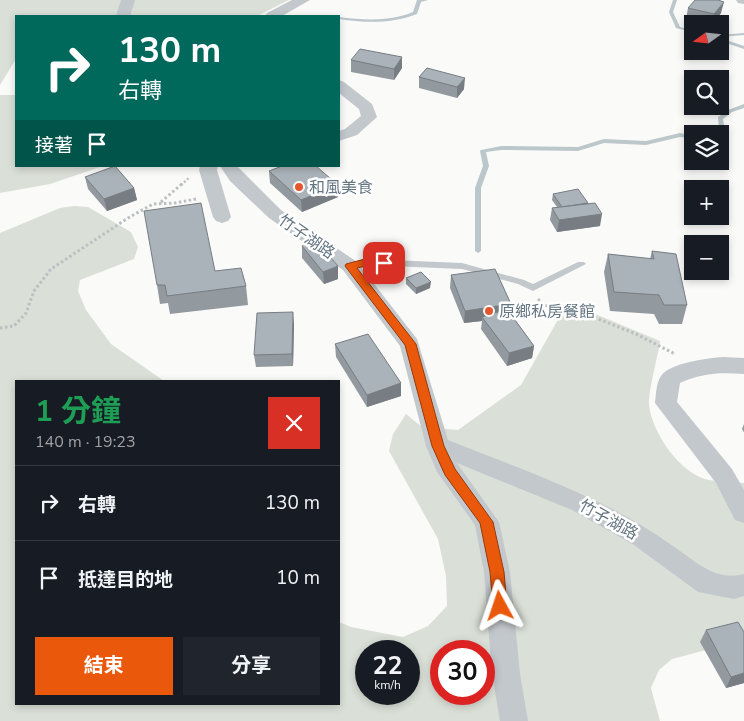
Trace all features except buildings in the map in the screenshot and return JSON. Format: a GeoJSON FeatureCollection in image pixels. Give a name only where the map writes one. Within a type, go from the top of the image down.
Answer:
{"type":"FeatureCollection","features":[{"type":"Feature","properties":{"kind":"street"},"geometry":{"type":"LineString","coordinates":[[122,15],[128,0]]}},
{"type":"Feature","properties":{"kind":"street"},"geometry":{"type":"LineString","coordinates":[[274,15],[303,0]]}},
{"type":"Feature","properties":{"kind":"street"},"geometry":{"type":"LineString","coordinates":[[340,86],[366,106],[369,117],[351,132],[340,136]]}},
{"type":"Feature","properties":{"kind":"street","name":"竹子湖路"},"geometry":{"type":"LineString","coordinates":[[229,167],[236,177],[275,214],[350,266],[410,344],[438,446],[450,472],[487,522],[497,572],[506,674],[514,721]]}},
{"type":"Feature","properties":{"kind":"street"},"geometry":{"type":"LineString","coordinates":[[208,168],[213,193],[222,217]]}},
{"type":"Feature","properties":{"kind":"street"},"geometry":{"type":"LineString","coordinates":[[744,366],[711,364],[690,369],[670,379],[666,404],[724,476],[744,512]]}},
{"type":"Feature","properties":{"kind":"street","name":"竹子湖路"},"geometry":{"type":"LineString","coordinates":[[438,446],[581,503],[643,538],[707,584],[734,588],[744,585]]}},
{"type":"Feature","properties":{"kind":"lane"},"geometry":{"type":"LineString","coordinates":[[350,266],[365,262],[462,266],[521,282],[533,288],[581,264]]}},
{"type":"Feature","properties":{"kind":"path"},"geometry":{"type":"LineString","coordinates":[[160,203],[185,180],[208,168]]}},
{"type":"Feature","properties":{"kind":"path"},"geometry":{"type":"LineString","coordinates":[[0,328],[14,326],[26,313],[34,291],[51,269],[128,218],[153,204],[175,203],[213,193]]}},
{"type":"Feature","properties":{"kind":"path"},"geometry":{"type":"LineString","coordinates":[[533,288],[534,296],[544,305],[636,334],[674,354],[696,353],[711,364]]}},
{"type":"Feature","properties":{"kind":"shaded area"},"geometry":{"type":"Polygon","coordinates":[[[0,0],[289,0],[259,15],[15,15],[15,61],[0,85],[0,0]]]}},
{"type":"Feature","properties":{"kind":"shaded area"},"geometry":{"type":"Polygon","coordinates":[[[0,95],[15,95],[15,167],[100,167],[50,184],[0,193],[0,95]]]}},
{"type":"Feature","properties":{"kind":"shaded area"},"geometry":{"type":"Polygon","coordinates":[[[88,207],[131,232],[138,247],[134,259],[80,280],[78,291],[86,310],[111,344],[163,380],[15,380],[15,705],[340,705],[340,622],[351,627],[403,637],[428,626],[447,606],[446,576],[438,539],[389,451],[393,434],[406,414],[422,427],[458,430],[521,385],[560,316],[588,311],[660,341],[649,405],[651,416],[662,440],[688,470],[699,476],[709,480],[744,483],[744,640],[672,659],[659,670],[651,688],[660,721],[0,721],[0,233],[60,208],[88,207]]]}},
{"type":"Feature","properties":{"kind":"waterway"},"geometry":{"type":"LineString","coordinates":[[340,18],[368,21],[397,19],[415,13],[419,1],[426,0]]}},
{"type":"Feature","properties":{"kind":"waterway"},"geometry":{"type":"LineString","coordinates":[[675,0],[671,12],[678,28],[684,29]]}},
{"type":"Feature","properties":{"kind":"waterway"},"geometry":{"type":"LineString","coordinates":[[729,35],[744,34]]}},
{"type":"Feature","properties":{"kind":"waterway"},"geometry":{"type":"LineString","coordinates":[[729,42],[744,48]]}},
{"type":"Feature","properties":{"kind":"waterway"},"geometry":{"type":"LineString","coordinates":[[721,125],[720,118],[730,111],[744,106]]}},
{"type":"Feature","properties":{"kind":"waterway"},"geometry":{"type":"LineString","coordinates":[[478,251],[478,188],[486,166],[483,151],[501,148],[578,149],[604,141],[646,143],[684,136]]}},
{"type":"Feature","properties":{"kind":"place","name":"和風美食"},"geometry":{"type":"Point","coordinates":[299,187]}},
{"type":"Feature","properties":{"kind":"place","name":"原鄉私房餐館"},"geometry":{"type":"Point","coordinates":[489,311]}},
{"type":"Feature","properties":{"kind":"route"},"geometry":{"type":"LineString","coordinates":[[384,263],[365,262],[350,266],[410,344],[438,446],[450,472],[487,522],[497,572],[500,606]]}}]}
